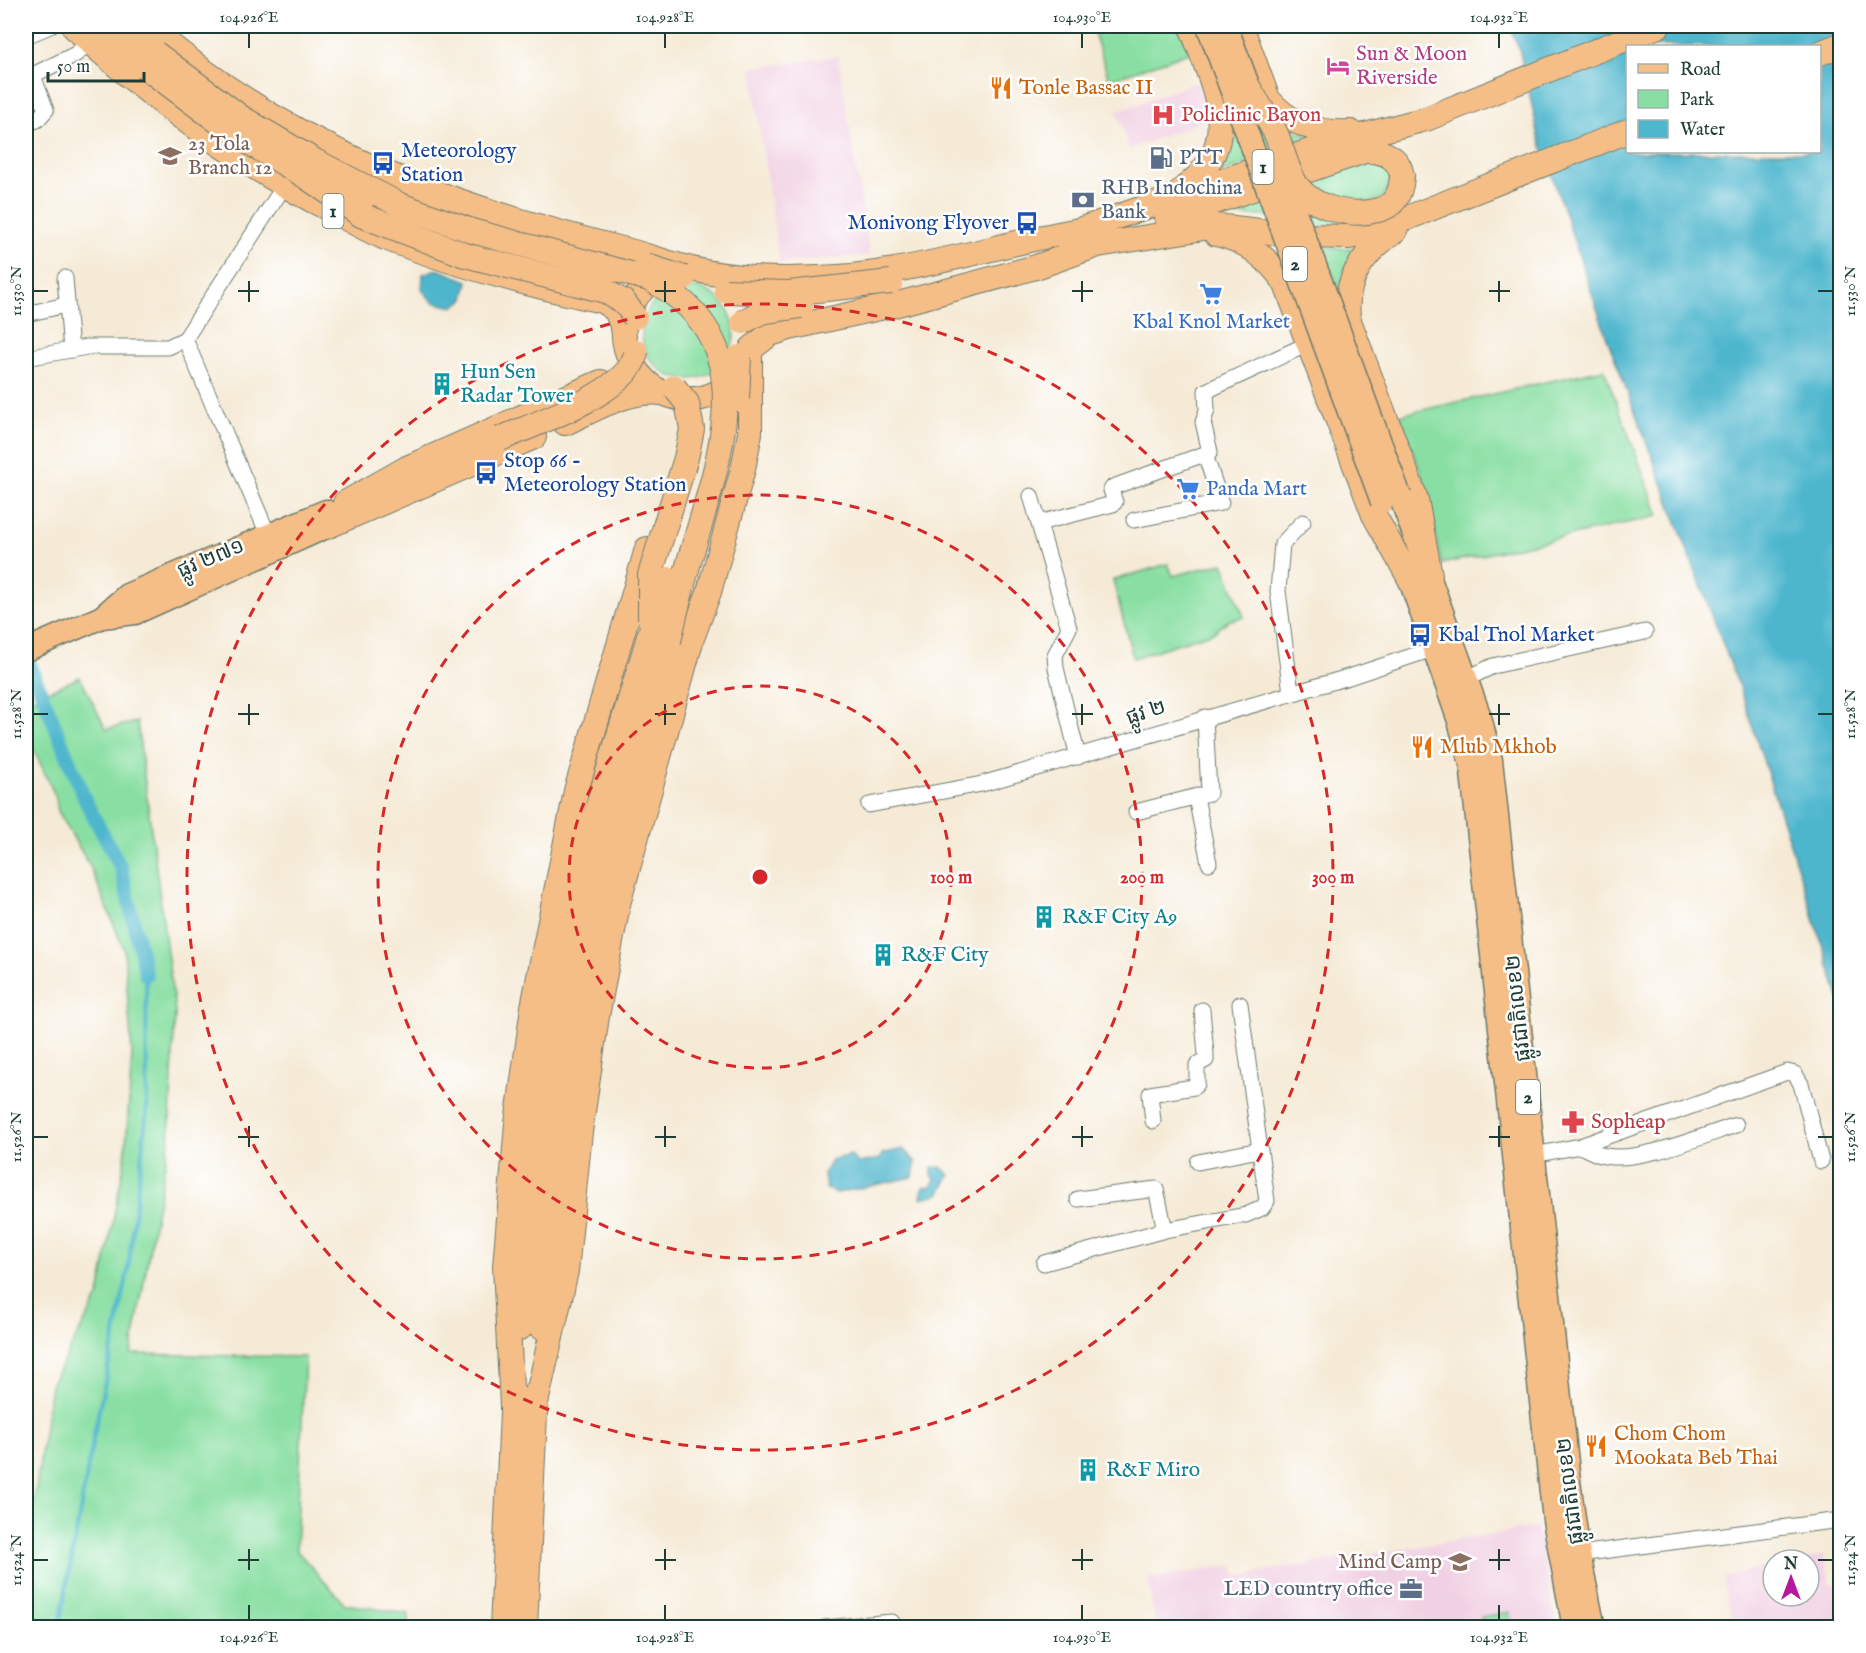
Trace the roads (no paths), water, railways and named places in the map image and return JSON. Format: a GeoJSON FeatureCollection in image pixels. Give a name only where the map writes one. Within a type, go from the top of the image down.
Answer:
{"type":"FeatureCollection","features":[{"type":"Feature","properties":{"kind":"highway","name":"1"},"geometry":{"type":"LineString","coordinates":[[73,26],[95,34],[136,82],[223,148],[296,177],[356,223],[385,238],[462,266],[602,301],[616,310],[630,336]]}},
{"type":"Feature","properties":{"kind":"highway"},"geometry":{"type":"LineString","coordinates":[[125,26],[149,59]]}},
{"type":"Feature","properties":{"kind":"highway","name":"1"},"geometry":{"type":"LineString","coordinates":[[148,26],[252,105],[308,137],[381,172],[492,214],[694,273],[786,279],[862,275],[890,271],[1023,239],[1087,241],[1216,226],[1305,236],[1349,237],[1369,233],[1413,218],[1626,133]]}},
{"type":"Feature","properties":{"kind":"highway"},"geometry":{"type":"LineString","coordinates":[[1163,202],[1197,179],[1217,150],[1220,116],[1216,95],[1191,26]]}},
{"type":"Feature","properties":{"kind":"highway"},"geometry":{"type":"LineString","coordinates":[[1216,95],[1231,119],[1238,124],[1252,122],[1259,118],[1264,107],[1255,85],[1240,26]]}},
{"type":"Feature","properties":{"kind":"highway","name":"1"},"geometry":{"type":"LineString","coordinates":[[747,353],[770,333],[898,304],[1014,273],[1087,241],[1163,202],[1330,144],[1449,110],[1658,26]]}},
{"type":"Feature","properties":{"kind":"highway"},"geometry":{"type":"LineString","coordinates":[[95,34],[149,59],[242,118],[296,177],[360,215],[465,255],[605,291],[624,302],[630,336],[632,368],[615,385],[413,478],[365,493]]}},
{"type":"Feature","properties":{"kind":"highway"},"geometry":{"type":"LineString","coordinates":[[1821,53],[1840,45]]}},
{"type":"Feature","properties":{"kind":"highway"},"geometry":{"type":"LineString","coordinates":[[1255,85],[1276,108],[1313,129],[1334,132],[1383,129]]}},
{"type":"Feature","properties":{"kind":"highway"},"geometry":{"type":"LineString","coordinates":[[743,322],[770,310],[892,287],[1026,248],[1087,241],[1144,226],[1365,151],[1378,151],[1392,157],[1398,163],[1402,177],[1397,197],[1386,208],[1347,213],[1309,196],[1293,178],[1276,134],[1255,85]]}},
{"type":"Feature","properties":{"kind":"highway"},"geometry":{"type":"LineString","coordinates":[[296,177],[308,137]]}},
{"type":"Feature","properties":{"kind":"highway"},"geometry":{"type":"LineString","coordinates":[[356,223],[381,172]]}},
{"type":"Feature","properties":{"kind":"highway"},"geometry":{"type":"LineString","coordinates":[[296,177],[378,181],[476,220],[694,273],[731,285],[747,304],[753,324],[731,467],[696,587],[655,632]]}},
{"type":"Feature","properties":{"kind":"highway"},"geometry":{"type":"LineString","coordinates":[[296,177],[400,205],[472,231],[649,279],[672,292],[700,322],[710,337],[723,375],[724,430],[718,465],[682,585],[655,632],[585,859],[533,1007],[517,1124],[540,1215],[566,1271],[523,1407],[525,1628]]}},
{"type":"Feature","properties":{"kind":"highway"},"geometry":{"type":"LineString","coordinates":[[1413,218],[1369,251],[1349,284],[1347,301],[1348,318],[1416,499],[1420,578]]}},
{"type":"Feature","properties":{"kind":"highway"},"geometry":{"type":"LineString","coordinates":[[1162,234],[1209,233],[1227,236],[1258,252],[1285,282],[1374,515],[1420,578]]}},
{"type":"Feature","properties":{"kind":"highway"},"geometry":{"type":"LineString","coordinates":[[326,519],[407,468],[609,378],[620,366],[642,302],[655,289],[672,280],[694,273],[726,291],[737,305],[743,322],[747,353]]}},
{"type":"Feature","properties":{"kind":"highway"},"geometry":{"type":"LineString","coordinates":[[726,291],[789,293],[892,287]]}},
{"type":"Feature","properties":{"kind":"highway"},"geometry":{"type":"LineString","coordinates":[[540,1215],[580,1132],[610,943],[627,868],[655,632],[650,575],[686,458],[692,429],[687,404],[649,373],[630,336]]}},
{"type":"Feature","properties":{"kind":"highway"},"geometry":{"type":"LineString","coordinates":[[326,519],[618,399],[640,393],[674,393],[712,383],[730,370],[747,353]]}},
{"type":"Feature","properties":{"kind":"highway"},"geometry":{"type":"LineString","coordinates":[[502,1628],[540,1215],[576,1012],[585,859]]}},
{"type":"Feature","properties":{"kind":"main road","name":"2"},"geometry":{"type":"LineString","coordinates":[[1208,26],[1420,578]]}},
{"type":"Feature","properties":{"kind":"main road","name":"2"},"geometry":{"type":"LineString","coordinates":[[1226,26],[1255,85],[1391,499]]}},
{"type":"Feature","properties":{"kind":"main road","name":"ផ្លូវ ២៧១"},"geometry":{"type":"LineString","coordinates":[[26,650],[102,617],[135,613],[271,543],[326,519]]}},
{"type":"Feature","properties":{"kind":"main road","name":"ផ្លូវជាតិលេខ២"},"geometry":{"type":"LineString","coordinates":[[1420,578],[1434,650],[1459,721],[1471,764],[1536,1267],[1560,1482],[1560,1558],[1574,1628]]}},
{"type":"Feature","properties":{"kind":"main road","name":"ផ្លូវជាតិលេខ២"},"geometry":{"type":"LineString","coordinates":[[1420,578],[1466,679],[1480,717],[1491,760],[1534,1155],[1536,1267]]}},
{"type":"Feature","properties":{"kind":"main road","name":"ផ្លូវជាតិលេខ២"},"geometry":{"type":"LineString","coordinates":[[1560,1482],[1579,1554],[1594,1628]]}},
{"type":"Feature","properties":{"kind":"street"},"geometry":{"type":"LineString","coordinates":[[26,36],[50,26]]}},
{"type":"Feature","properties":{"kind":"street"},"geometry":{"type":"LineString","coordinates":[[26,124],[38,120],[46,110],[35,81],[35,74],[76,54],[95,34]]}},
{"type":"Feature","properties":{"kind":"street"},"geometry":{"type":"LineString","coordinates":[[26,358],[87,347],[168,347],[185,339],[296,177]]}},
{"type":"Feature","properties":{"kind":"street"},"geometry":{"type":"LineString","coordinates":[[65,278],[71,350]]}},
{"type":"Feature","properties":{"kind":"street"},"geometry":{"type":"LineString","coordinates":[[26,314],[66,304]]}},
{"type":"Feature","properties":{"kind":"street"},"geometry":{"type":"LineString","coordinates":[[185,339],[271,543]]}},
{"type":"Feature","properties":{"kind":"street"},"geometry":{"type":"LineString","coordinates":[[1038,523],[1115,504],[1113,487],[1210,452],[1203,422],[1207,410],[1206,391],[1310,343]]}},
{"type":"Feature","properties":{"kind":"street"},"geometry":{"type":"LineString","coordinates":[[1134,520],[1221,503],[1205,454]]}},
{"type":"Feature","properties":{"kind":"street"},"geometry":{"type":"LineString","coordinates":[[1031,496],[1069,628],[1055,655],[1056,669],[1078,757]]}},
{"type":"Feature","properties":{"kind":"street"},"geometry":{"type":"LineString","coordinates":[[1291,693],[1278,591],[1282,544],[1303,522]]}},
{"type":"Feature","properties":{"kind":"street"},"geometry":{"type":"LineString","coordinates":[[1466,679],[1493,666],[1646,632]]}},
{"type":"Feature","properties":{"kind":"street","name":"ផ្លូវ ២"},"geometry":{"type":"LineString","coordinates":[[869,805],[982,784],[1434,650]]}},
{"type":"Feature","properties":{"kind":"street"},"geometry":{"type":"LineString","coordinates":[[1136,812],[1209,792],[1205,717]]}},
{"type":"Feature","properties":{"kind":"street"},"geometry":{"type":"LineString","coordinates":[[1196,797],[1209,863]]}},
{"type":"Feature","properties":{"kind":"street"},"geometry":{"type":"LineString","coordinates":[[1044,1263],[1165,1230],[1246,1215],[1262,1208],[1267,1201],[1240,1004]]}},
{"type":"Feature","properties":{"kind":"street"},"geometry":{"type":"LineString","coordinates":[[1153,1121],[1150,1094],[1194,1087],[1197,1084],[1197,1065],[1206,1060],[1202,1010]]}},
{"type":"Feature","properties":{"kind":"street"},"geometry":{"type":"LineString","coordinates":[[1534,1155],[1580,1146],[1786,1072],[1795,1074],[1801,1084],[1821,1161]]}},
{"type":"Feature","properties":{"kind":"street"},"geometry":{"type":"LineString","coordinates":[[1580,1146],[1603,1156],[1630,1155],[1655,1151],[1736,1125]]}},
{"type":"Feature","properties":{"kind":"street"},"geometry":{"type":"LineString","coordinates":[[1198,1162],[1259,1150]]}},
{"type":"Feature","properties":{"kind":"street"},"geometry":{"type":"LineString","coordinates":[[1078,1199],[1156,1189],[1165,1230]]}},
{"type":"Feature","properties":{"kind":"street"},"geometry":{"type":"LineString","coordinates":[[1579,1554],[1840,1520]]}},
{"type":"Feature","properties":{"kind":"street"},"geometry":{"type":"LineString","coordinates":[[824,1628],[892,1622]]}},
{"type":"Feature","properties":{"kind":"water"},"geometry":{"type":"Polygon","coordinates":[[[1509,26],[1840,26],[1840,1000],[1743,697],[1607,338],[1539,137],[1519,48],[1509,26]]]}},
{"type":"Feature","properties":{"kind":"water"},"geometry":{"type":"Polygon","coordinates":[[[437,269],[468,281],[464,299],[453,307],[433,302],[422,290],[423,274],[437,269]]]}},
{"type":"Feature","properties":{"kind":"water"},"geometry":{"type":"Polygon","coordinates":[[[903,1149],[916,1162],[913,1177],[837,1193],[826,1189],[824,1174],[831,1160],[851,1155],[858,1163],[880,1159],[882,1154],[903,1149]]]}},
{"type":"Feature","properties":{"kind":"water"},"geometry":{"type":"Polygon","coordinates":[[[941,1167],[950,1175],[939,1194],[921,1198],[923,1187],[931,1187],[935,1179],[932,1175],[932,1168],[941,1167]]]}},
{"type":"Feature","properties":{"kind":"waterway"},"geometry":{"type":"LineString","coordinates":[[26,655],[86,802],[121,868],[146,975]]}},
{"type":"Feature","properties":{"kind":"waterway"},"geometry":{"type":"LineString","coordinates":[[59,1628],[93,1439],[128,1271],[147,1108],[146,975]]}},
{"type":"Feature","properties":{"kind":"place","name":"Sun & Moon Riverside"},"geometry":{"type":"Point","coordinates":[1338,66]}},
{"type":"Feature","properties":{"kind":"place","name":"Tonle Bassac II"},"geometry":{"type":"Point","coordinates":[1001,88]}},
{"type":"Feature","properties":{"kind":"place","name":"Policlinic Bayon"},"geometry":{"type":"Point","coordinates":[1163,115]}},
{"type":"Feature","properties":{"kind":"place","name":"23 Tola Branch 12"},"geometry":{"type":"Point","coordinates":[170,156]}},
{"type":"Feature","properties":{"kind":"place","name":"PTT"},"geometry":{"type":"Point","coordinates":[1161,158]}},
{"type":"Feature","properties":{"kind":"place","name":"Meteorology Station"},"geometry":{"type":"Point","coordinates":[383,163]}},
{"type":"Feature","properties":{"kind":"place","name":"RHB Indochina Bank"},"geometry":{"type":"Point","coordinates":[1083,200]}},
{"type":"Feature","properties":{"kind":"place","name":"Monivong Flyover"},"geometry":{"type":"Point","coordinates":[1027,223]}},
{"type":"Feature","properties":{"kind":"place","name":"Kbal Knol Market"},"geometry":{"type":"Point","coordinates":[1211,294]}},
{"type":"Feature","properties":{"kind":"place","name":"Hun Sen Radar Tower"},"geometry":{"type":"Point","coordinates":[442,384]}},
{"type":"Feature","properties":{"kind":"place","name":"Stop 66 - Meteorology Station"},"geometry":{"type":"Point","coordinates":[486,473]}},
{"type":"Feature","properties":{"kind":"place","name":"Panda Mart"},"geometry":{"type":"Point","coordinates":[1188,489]}},
{"type":"Feature","properties":{"kind":"place","name":"Kbal Tnol Market"},"geometry":{"type":"Point","coordinates":[1420,635]}},
{"type":"Feature","properties":{"kind":"place","name":"Mlub Mkhob"},"geometry":{"type":"Point","coordinates":[1422,747]}},
{"type":"Feature","properties":{"kind":"place","name":"R&F City A9"},"geometry":{"type":"Point","coordinates":[1044,917]}},
{"type":"Feature","properties":{"kind":"place","name":"R&F City"},"geometry":{"type":"Point","coordinates":[883,955]}},
{"type":"Feature","properties":{"kind":"place","name":"Sopheap"},"geometry":{"type":"Point","coordinates":[1573,1122]}},
{"type":"Feature","properties":{"kind":"place","name":"Chom Chom Mookata Beb Thai"},"geometry":{"type":"Point","coordinates":[1596,1446]}},
{"type":"Feature","properties":{"kind":"place","name":"R&F Miro"},"geometry":{"type":"Point","coordinates":[1088,1470]}},
{"type":"Feature","properties":{"kind":"place","name":"Mind Camp"},"geometry":{"type":"Point","coordinates":[1460,1562]}},
{"type":"Feature","properties":{"kind":"place","name":"LED country office"},"geometry":{"type":"Point","coordinates":[1411,1589]}}]}
